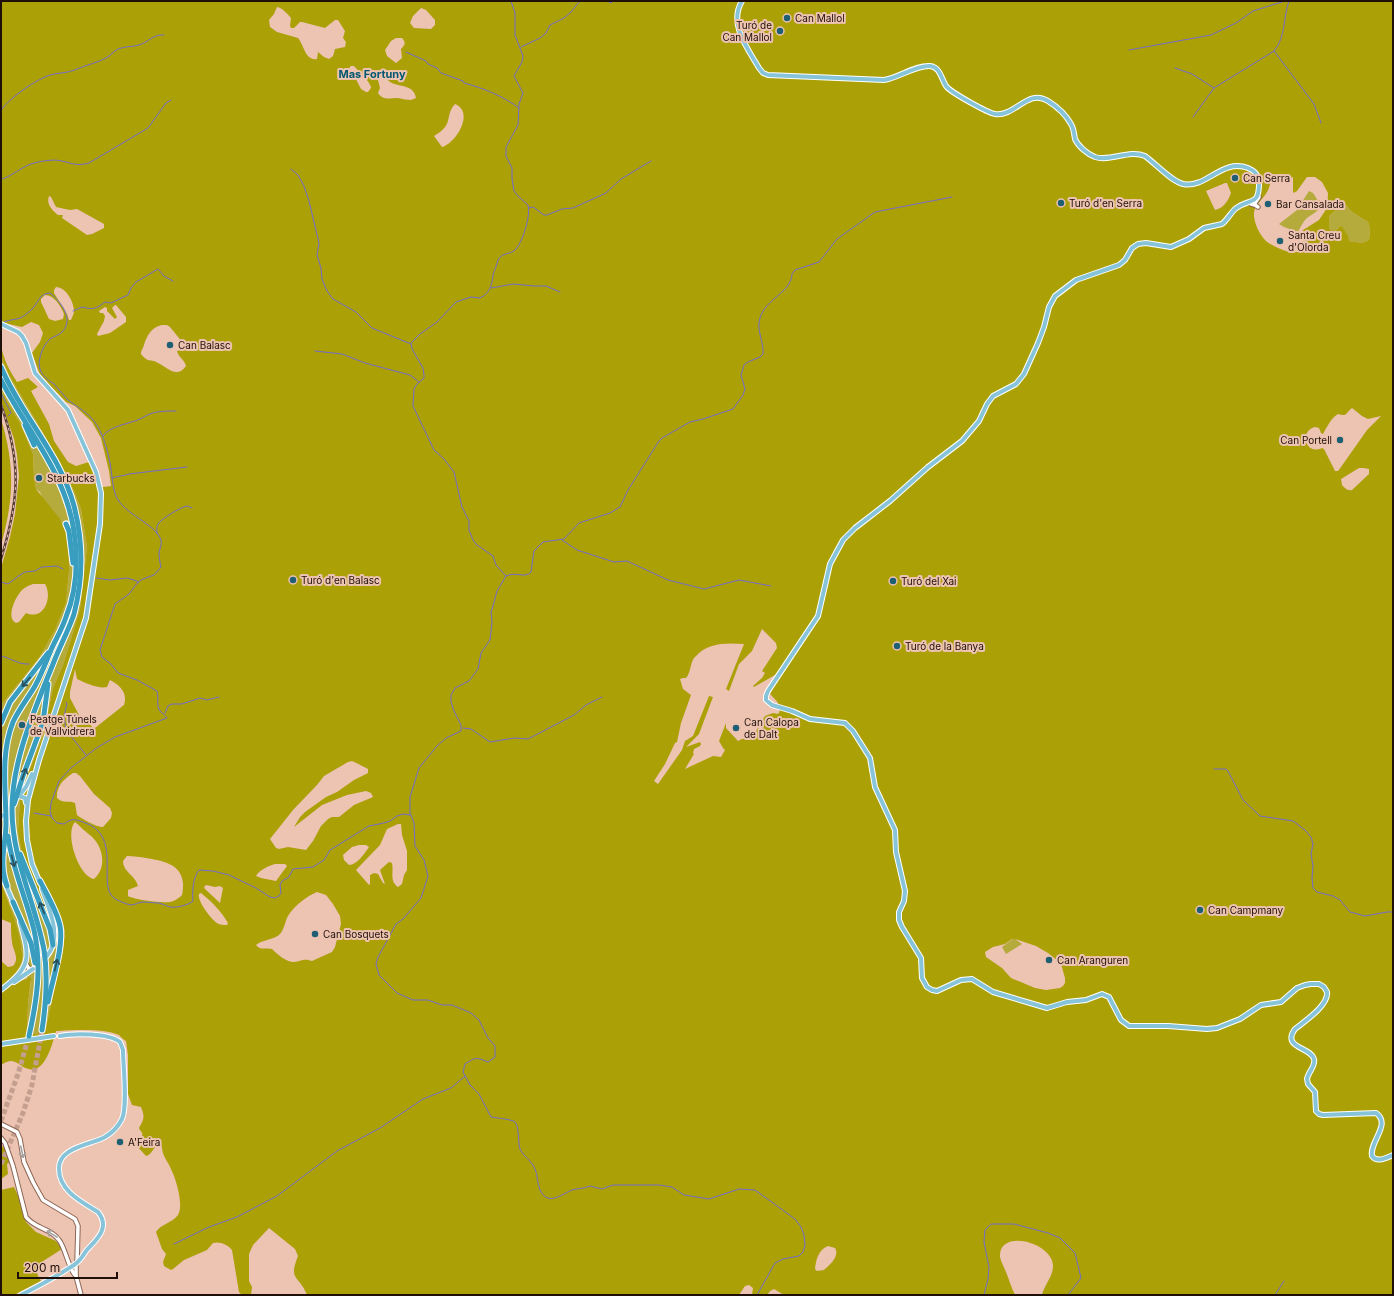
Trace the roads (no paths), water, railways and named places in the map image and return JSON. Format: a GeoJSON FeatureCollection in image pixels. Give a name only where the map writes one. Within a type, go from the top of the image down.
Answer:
{"type":"FeatureCollection","features":[{"type":"Feature","properties":{"kind":"highway"},"geometry":{"type":"LineString","coordinates":[[1,367],[14,394],[54,458],[69,490],[78,528],[81,558],[77,597],[71,623],[29,728],[18,762],[13,787],[12,821],[15,846],[37,921],[47,975],[42,1030]]}},
{"type":"Feature","properties":{"kind":"highway"},"geometry":{"type":"LineString","coordinates":[[1,380],[54,468],[68,503],[74,532],[76,560],[76,574],[70,606],[57,639],[35,686],[13,722],[5,751],[4,785],[6,823],[3,863],[7,886]]}},
{"type":"Feature","properties":{"kind":"highway"},"geometry":{"type":"LineString","coordinates":[[20,413],[34,445]]}},
{"type":"Feature","properties":{"kind":"highway"},"geometry":{"type":"LineString","coordinates":[[66,524],[69,532],[76,574]]}},
{"type":"Feature","properties":{"kind":"highway"},"geometry":{"type":"LineString","coordinates":[[1,723],[10,702],[39,666],[57,639]]}},
{"type":"Feature","properties":{"kind":"highway"},"geometry":{"type":"LineString","coordinates":[[12,811],[43,722],[49,676]]}},
{"type":"Feature","properties":{"kind":"highway"},"geometry":{"type":"LineString","coordinates":[[1,771],[4,785]]}},
{"type":"Feature","properties":{"kind":"highway"},"geometry":{"type":"LineString","coordinates":[[12,821],[19,852],[50,929],[52,945]]}},
{"type":"Feature","properties":{"kind":"highway"},"geometry":{"type":"LineString","coordinates":[[6,823],[14,865],[37,947],[38,979],[29,1036]]}},
{"type":"Feature","properties":{"kind":"highway"},"geometry":{"type":"LineString","coordinates":[[40,881],[57,918],[61,931],[59,950],[44,1016]]}},
{"type":"Feature","properties":{"kind":"highway"},"geometry":{"type":"LineString","coordinates":[[13,902],[31,943],[35,960],[33,1017]]}},
{"type":"Feature","properties":{"kind":"main road"},"geometry":{"type":"LineString","coordinates":[[742,1],[738,8],[737,14],[739,32],[760,68],[768,75],[884,80],[918,68],[931,66],[938,70],[951,91],[993,114],[1003,114],[1033,98],[1039,97],[1045,99],[1056,107],[1070,122],[1076,140],[1080,146],[1089,154],[1096,157],[1103,158],[1140,154],[1146,156],[1177,181],[1190,185],[1222,170],[1236,166],[1245,167],[1252,170],[1259,178],[1261,183],[1261,192],[1254,203],[1242,205],[1233,211],[1222,224],[1204,228],[1192,237],[1167,247],[1146,243],[1138,244],[1132,248],[1125,260],[1119,265],[1076,280],[1055,296],[1049,307],[1040,337],[1024,374],[1018,382],[1013,387],[998,393],[989,400],[979,421],[962,441],[928,467],[890,502],[852,530],[843,540],[830,564],[818,616],[768,691],[766,700],[772,705],[792,711],[810,719],[839,721],[845,723],[853,731],[870,758],[875,787],[895,830],[896,852],[905,892],[904,901],[899,912],[899,920],[919,954],[922,962],[923,981],[929,989],[933,991],[938,990],[961,980],[972,979],[993,992],[1047,1008],[1067,1002],[1086,1000],[1100,994],[1104,994],[1111,1000],[1122,1021],[1129,1026],[1168,1026],[1207,1029],[1220,1027],[1240,1019],[1261,1005],[1281,1002],[1301,986],[1319,984],[1326,990],[1328,995],[1326,1000],[1295,1029],[1292,1038],[1296,1045],[1314,1058],[1314,1064],[1307,1079],[1308,1084],[1315,1092],[1316,1111],[1323,1115],[1376,1113],[1380,1116],[1382,1122],[1372,1149],[1372,1156],[1375,1160],[1379,1160],[1393,1155]]}},
{"type":"Feature","properties":{"kind":"main road"},"geometry":{"type":"LineString","coordinates":[[1254,203],[1259,192],[1259,178]]}},
{"type":"Feature","properties":{"kind":"main road"},"geometry":{"type":"LineString","coordinates":[[2,324],[18,332],[22,336],[26,342],[35,373],[68,410],[96,472],[101,493],[100,524],[86,618],[39,760],[29,795],[26,813]]}},
{"type":"Feature","properties":{"kind":"main road"},"geometry":{"type":"LineString","coordinates":[[39,760],[30,780],[19,796],[26,799],[26,832],[29,852],[32,864],[40,881],[52,915],[54,935],[52,945],[47,956]]}},
{"type":"Feature","properties":{"kind":"main road"},"geometry":{"type":"LineString","coordinates":[[1,874],[13,902],[25,943],[26,964],[20,973],[2,989]]}},
{"type":"Feature","properties":{"kind":"main road"},"geometry":{"type":"LineString","coordinates":[[2,989],[33,969]]}},
{"type":"Feature","properties":{"kind":"main road"},"geometry":{"type":"LineString","coordinates":[[21,1295],[41,1286],[66,1269],[75,1265],[99,1236],[102,1230],[103,1222],[101,1216],[98,1212],[66,1189],[59,1176],[59,1164],[63,1156],[69,1152],[110,1134],[122,1119],[125,1104],[123,1050],[120,1042],[112,1038],[77,1034],[60,1036]]}},
{"type":"Feature","properties":{"kind":"main road"},"geometry":{"type":"LineString","coordinates":[[1,1044],[54,1036]]}},
{"type":"Feature","properties":{"kind":"street"},"geometry":{"type":"LineString","coordinates":[[26,964],[29,969],[33,969]]}},
{"type":"Feature","properties":{"kind":"street"},"geometry":{"type":"LineString","coordinates":[[54,1036],[60,1036]]}},
{"type":"Feature","properties":{"kind":"street"},"geometry":{"type":"LineString","coordinates":[[1,1124],[17,1132],[20,1139],[20,1149],[24,1162],[43,1200],[75,1219],[78,1226],[75,1265],[81,1295]]}},
{"type":"Feature","properties":{"kind":"street"},"geometry":{"type":"LineString","coordinates":[[1,1138],[5,1143],[13,1166],[26,1217],[30,1224],[56,1235],[75,1265]]}},
{"type":"Feature","properties":{"kind":"waterway"},"geometry":{"type":"LineString","coordinates":[[410,815],[410,797],[419,768],[437,746],[446,738],[461,731],[461,725],[451,702],[451,695],[455,688],[469,681],[478,669],[481,653],[490,640],[492,622],[491,612],[497,591],[506,576],[496,565],[493,556],[477,545],[473,540],[469,530],[469,521],[462,507],[454,472],[444,459],[434,450],[413,406],[414,389],[424,378],[424,375],[423,368],[412,349],[411,343],[420,334],[437,322],[456,302],[471,297],[480,298],[486,294],[491,285],[498,260],[500,257],[516,249],[526,228],[529,209],[528,205],[514,191],[512,168],[506,156],[506,147],[518,125],[519,104],[523,93],[514,76],[522,62],[523,56],[515,35],[515,13],[511,1]]}},
{"type":"Feature","properties":{"kind":"waterway"},"geometry":{"type":"LineString","coordinates":[[521,47],[540,38],[546,33],[550,25],[564,18],[580,1]]}},
{"type":"Feature","properties":{"kind":"waterway"},"geometry":{"type":"LineString","coordinates":[[607,1],[611,3],[613,1]]}},
{"type":"Feature","properties":{"kind":"waterway"},"geometry":{"type":"LineString","coordinates":[[1129,50],[1211,35],[1236,23],[1253,11],[1285,1]]}},
{"type":"Feature","properties":{"kind":"waterway"},"geometry":{"type":"LineString","coordinates":[[1289,1],[1281,40],[1274,51],[1314,104],[1321,123]]}},
{"type":"Feature","properties":{"kind":"waterway"},"geometry":{"type":"LineString","coordinates":[[1,110],[21,91],[45,77],[53,74],[73,71],[103,60],[123,47],[139,45],[154,37],[164,35]]}},
{"type":"Feature","properties":{"kind":"waterway"},"geometry":{"type":"LineString","coordinates":[[1193,117],[1214,88],[1274,51]]}},
{"type":"Feature","properties":{"kind":"waterway"},"geometry":{"type":"LineString","coordinates":[[406,52],[426,61],[428,64],[437,68],[441,73],[493,93],[519,108]]}},
{"type":"Feature","properties":{"kind":"waterway"},"geometry":{"type":"LineString","coordinates":[[1175,68],[1192,74],[1214,88]]}},
{"type":"Feature","properties":{"kind":"waterway"},"geometry":{"type":"LineString","coordinates":[[1,179],[8,177],[30,164],[48,160],[76,164],[89,163],[148,128],[166,103],[171,100]]}},
{"type":"Feature","properties":{"kind":"waterway"},"geometry":{"type":"LineString","coordinates":[[529,208],[533,207],[544,215],[562,209],[573,208],[606,193],[621,179],[651,161]]}},
{"type":"Feature","properties":{"kind":"waterway"},"geometry":{"type":"LineString","coordinates":[[291,169],[298,175],[304,186],[309,201],[319,243],[317,255],[321,268],[322,279],[327,291],[333,299],[356,312],[372,328],[411,344]]}},
{"type":"Feature","properties":{"kind":"waterway"},"geometry":{"type":"LineString","coordinates":[[506,576],[513,574],[529,574],[531,572],[534,551],[543,542],[564,539],[579,523],[610,513],[620,507],[628,490],[662,438],[690,422],[733,409],[743,395],[745,389],[741,375],[744,365],[763,354],[759,332],[759,322],[763,311],[791,281],[792,274],[795,270],[819,262],[837,239],[875,212],[952,197]]}},
{"type":"Feature","properties":{"kind":"waterway"},"geometry":{"type":"LineString","coordinates":[[73,311],[82,307],[94,308],[105,302],[111,303],[128,295],[136,282],[158,269],[164,276],[173,281]]}},
{"type":"Feature","properties":{"kind":"waterway"},"geometry":{"type":"LineString","coordinates":[[491,288],[513,284],[546,286],[560,292]]}},
{"type":"Feature","properties":{"kind":"waterway"},"geometry":{"type":"LineString","coordinates":[[2,323],[24,316],[45,294],[50,293],[58,300],[66,315],[66,326],[62,332],[50,339],[45,345],[39,361],[41,371],[44,376],[54,384],[68,400],[85,412],[94,421],[100,431],[106,447],[116,496],[125,508],[153,529],[161,540],[159,552],[161,567],[154,575],[138,582],[129,594],[115,604],[100,650],[102,657],[111,664],[118,673],[137,680],[157,691],[159,709],[167,718],[115,737],[95,749],[71,768],[59,781],[51,803],[50,811],[52,818],[57,823],[64,824],[73,820],[80,821],[95,828],[103,837],[106,848],[107,882],[109,891],[114,898],[131,905],[143,902],[159,903],[169,907],[186,905],[193,901],[193,885],[199,870],[213,871],[229,875],[256,888],[270,897],[275,898],[281,893],[280,885],[282,881],[289,877],[293,869],[313,867],[324,860],[330,850],[369,826],[390,821],[403,814],[411,815],[414,823],[415,846],[424,860],[428,876],[421,898],[403,919],[396,924],[378,957],[376,964],[379,975],[397,993],[413,1000],[428,1000],[442,1005],[452,1005],[471,1013],[479,1020],[488,1038],[495,1046],[495,1057],[488,1062],[476,1058],[465,1064],[463,1072],[470,1085],[479,1094],[491,1117],[515,1122],[518,1130],[520,1149],[534,1166],[540,1190],[547,1198],[555,1198],[572,1190],[590,1186],[602,1189],[613,1185],[659,1185],[672,1187],[684,1195],[709,1199],[739,1189],[755,1190],[795,1219],[801,1227],[804,1235],[805,1245],[803,1252],[799,1256],[783,1259],[775,1263],[757,1295]]}},
{"type":"Feature","properties":{"kind":"waterway"},"geometry":{"type":"LineString","coordinates":[[315,351],[342,354],[365,363],[410,375],[419,382]]}},
{"type":"Feature","properties":{"kind":"waterway"},"geometry":{"type":"LineString","coordinates":[[1,393],[11,413],[8,416]]}},
{"type":"Feature","properties":{"kind":"waterway"},"geometry":{"type":"LineString","coordinates":[[103,436],[114,428],[152,413],[176,411]]}},
{"type":"Feature","properties":{"kind":"waterway"},"geometry":{"type":"LineString","coordinates":[[112,478],[129,474],[187,467]]}},
{"type":"Feature","properties":{"kind":"waterway"},"geometry":{"type":"LineString","coordinates":[[157,534],[157,525],[163,519],[184,507],[187,506],[192,508]]}},
{"type":"Feature","properties":{"kind":"waterway"},"geometry":{"type":"LineString","coordinates":[[562,540],[577,550],[614,562],[627,561],[668,580],[704,589],[739,580],[771,586]]}},
{"type":"Feature","properties":{"kind":"waterway"},"geometry":{"type":"LineString","coordinates":[[1,582],[8,584],[25,572],[35,571],[42,567],[57,566],[63,569]]}},
{"type":"Feature","properties":{"kind":"waterway"},"geometry":{"type":"LineString","coordinates":[[96,578],[110,580],[127,578],[137,581],[138,583]]}},
{"type":"Feature","properties":{"kind":"waterway"},"geometry":{"type":"LineString","coordinates":[[1,656],[29,664]]}},
{"type":"Feature","properties":{"kind":"waterway"},"geometry":{"type":"LineString","coordinates":[[165,713],[168,706],[172,704],[182,704],[200,698],[207,700],[219,697]]}},
{"type":"Feature","properties":{"kind":"waterway"},"geometry":{"type":"LineString","coordinates":[[463,728],[471,729],[490,742],[514,738],[528,739],[574,715],[586,705],[602,697]]}},
{"type":"Feature","properties":{"kind":"waterway"},"geometry":{"type":"LineString","coordinates":[[66,702],[67,704],[64,716],[66,730],[86,755]]}},
{"type":"Feature","properties":{"kind":"waterway"},"geometry":{"type":"LineString","coordinates":[[1214,769],[1226,769],[1228,771],[1243,800],[1260,816],[1293,821],[1305,830],[1311,837],[1313,844],[1311,854],[1313,866],[1313,888],[1317,892],[1333,896],[1340,900],[1350,912],[1365,916],[1393,912]]}},
{"type":"Feature","properties":{"kind":"waterway"},"geometry":{"type":"LineString","coordinates":[[34,813],[51,816]]}},
{"type":"Feature","properties":{"kind":"waterway"},"geometry":{"type":"LineString","coordinates":[[174,1244],[209,1227],[237,1217],[277,1196],[337,1151],[380,1128],[423,1099],[451,1088],[465,1076]]}},
{"type":"Feature","properties":{"kind":"waterway"},"geometry":{"type":"LineString","coordinates":[[984,1295],[989,1267],[984,1242],[985,1230],[991,1224],[1014,1224],[1048,1233],[1060,1238],[1075,1253],[1081,1278],[1068,1295]]}},
{"type":"Feature","properties":{"kind":"waterway"},"geometry":{"type":"LineString","coordinates":[[1275,1295],[1284,1281]]}},
{"type":"Feature","properties":{"kind":"tunnel"},"geometry":{"type":"LineString","coordinates":[[1,1164],[23,1113],[32,1085],[42,1030]]}},
{"type":"Feature","properties":{"kind":"tunnel"},"geometry":{"type":"LineString","coordinates":[[1,1121],[18,1074],[29,1036]]}},
{"type":"Feature","properties":{"kind":"railway"},"geometry":{"type":"LineString","coordinates":[[1,405],[12,445],[16,482],[12,518],[1,559]]}},
{"type":"Feature","properties":{"kind":"place","name":"Can Mallol"},"geometry":{"type":"Point","coordinates":[787,18]}},
{"type":"Feature","properties":{"kind":"place","name":"Turó de Can Mallol"},"geometry":{"type":"Point","coordinates":[780,31]}},
{"type":"Feature","properties":{"kind":"place","name":"Can Serra"},"geometry":{"type":"Point","coordinates":[1235,178]}},
{"type":"Feature","properties":{"kind":"place","name":"Turó d'en Serra"},"geometry":{"type":"Point","coordinates":[1061,203]}},
{"type":"Feature","properties":{"kind":"place","name":"Bar Cansalada"},"geometry":{"type":"Point","coordinates":[1268,204]}},
{"type":"Feature","properties":{"kind":"place","name":"Santa Creu d'Olorda"},"geometry":{"type":"Point","coordinates":[1280,241]}},
{"type":"Feature","properties":{"kind":"place","name":"Can Balasc"},"geometry":{"type":"Point","coordinates":[170,345]}},
{"type":"Feature","properties":{"kind":"place","name":"Can Portell"},"geometry":{"type":"Point","coordinates":[1340,440]}},
{"type":"Feature","properties":{"kind":"place","name":"Starbucks"},"geometry":{"type":"Point","coordinates":[39,478]}},
{"type":"Feature","properties":{"kind":"place","name":"Turó d'en Balasc"},"geometry":{"type":"Point","coordinates":[293,580]}},
{"type":"Feature","properties":{"kind":"place","name":"Turó del Xai"},"geometry":{"type":"Point","coordinates":[893,581]}},
{"type":"Feature","properties":{"kind":"place","name":"Turó de la Banya"},"geometry":{"type":"Point","coordinates":[897,646]}},
{"type":"Feature","properties":{"kind":"place","name":"Peatge Túnels de Vallvidrera"},"geometry":{"type":"Point","coordinates":[22,725]}},
{"type":"Feature","properties":{"kind":"place","name":"Can Calopa de Dalt"},"geometry":{"type":"Point","coordinates":[736,728]}},
{"type":"Feature","properties":{"kind":"place","name":"Can Campmany"},"geometry":{"type":"Point","coordinates":[1200,910]}},
{"type":"Feature","properties":{"kind":"place","name":"Can Bosquets"},"geometry":{"type":"Point","coordinates":[315,934]}},
{"type":"Feature","properties":{"kind":"place","name":"Can Aranguren"},"geometry":{"type":"Point","coordinates":[1049,960]}},
{"type":"Feature","properties":{"kind":"place","name":"A'Feira"},"geometry":{"type":"Point","coordinates":[120,1142]}},
{"type":"Feature","properties":{"kind":"district","name":"Mas Fortuny"},"geometry":{"type":"Point","coordinates":[372,74]}}]}
